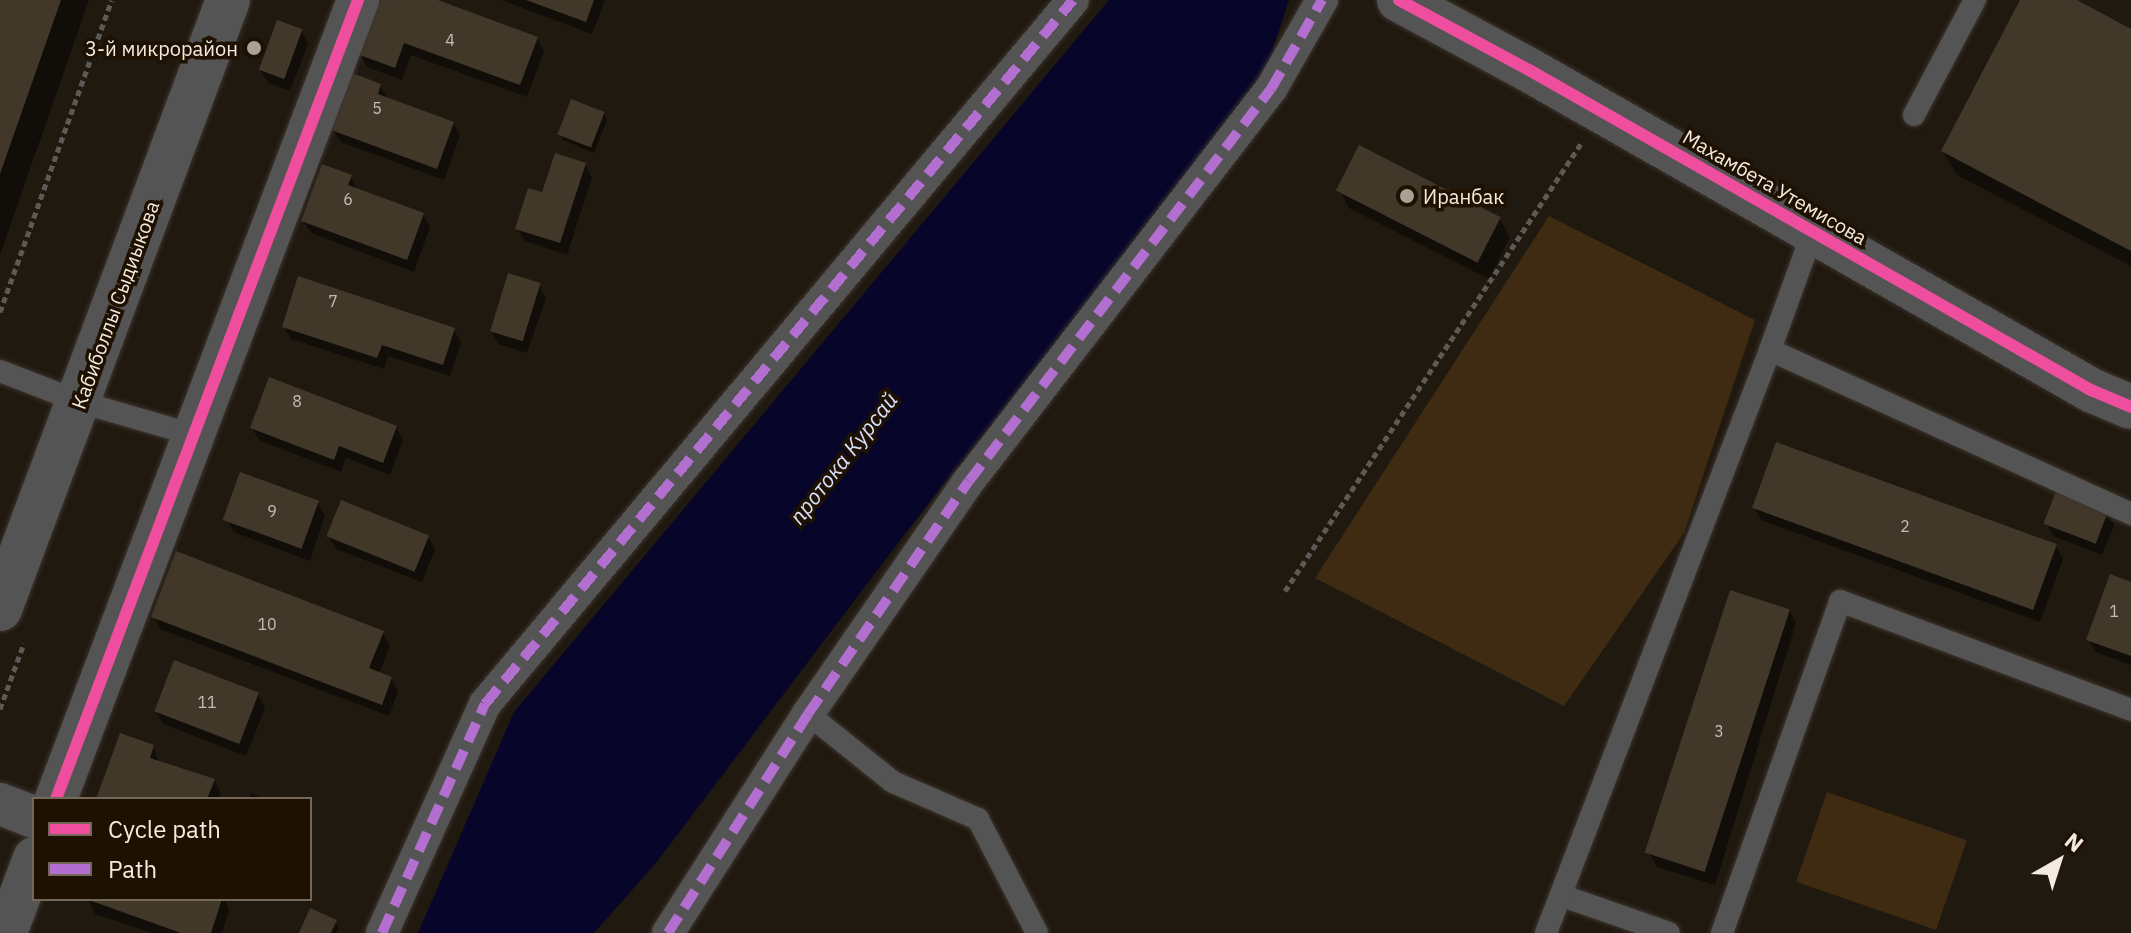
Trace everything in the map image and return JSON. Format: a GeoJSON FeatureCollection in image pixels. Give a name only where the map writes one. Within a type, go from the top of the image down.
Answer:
{"type":"FeatureCollection","features":[{"type":"Feature","properties":{"kind":"street","name":"Кабиболлы Сыдиыкова"},"geometry":{"type":"LineString","coordinates":[[0,609],[228,0]]}},
{"type":"Feature","properties":{"kind":"street"},"geometry":{"type":"LineString","coordinates":[[57,797],[358,0]]}},
{"type":"Feature","properties":{"kind":"street"},"geometry":{"type":"LineString","coordinates":[[382,933],[485,704],[1073,0]]}},
{"type":"Feature","properties":{"kind":"street"},"geometry":{"type":"LineString","coordinates":[[668,933],[808,714],[969,481],[1271,89],[1322,0]]}},
{"type":"Feature","properties":{"kind":"street","name":"Махамбета Утемисова"},"geometry":{"type":"LineString","coordinates":[[1399,0],[1602,111],[2091,390],[2131,407]]}},
{"type":"Feature","properties":{"kind":"street"},"geometry":{"type":"LineString","coordinates":[[0,804],[32,816]]}},
{"type":"Feature","properties":{"kind":"street"},"geometry":{"type":"LineString","coordinates":[[6,933],[32,863]]}},
{"type":"Feature","properties":{"kind":"lane"},"geometry":{"type":"LineString","coordinates":[[1914,115],[1975,0]]}},
{"type":"Feature","properties":{"kind":"lane"},"geometry":{"type":"LineString","coordinates":[[1546,933],[1563,896],[1813,231]]}},
{"type":"Feature","properties":{"kind":"lane"},"geometry":{"type":"LineString","coordinates":[[1770,350],[2131,514]]}},
{"type":"Feature","properties":{"kind":"lane"},"geometry":{"type":"LineString","coordinates":[[0,371],[80,402],[194,435]]}},
{"type":"Feature","properties":{"kind":"lane"},"geometry":{"type":"LineString","coordinates":[[1722,933],[1840,601],[2131,710]]}},
{"type":"Feature","properties":{"kind":"lane"},"geometry":{"type":"LineString","coordinates":[[808,714],[893,782],[978,819],[1037,933]]}},
{"type":"Feature","properties":{"kind":"lane"},"geometry":{"type":"LineString","coordinates":[[1563,896],[1669,933]]}},
{"type":"Feature","properties":{"kind":"path"},"geometry":{"type":"LineString","coordinates":[[0,312],[112,0]]}},
{"type":"Feature","properties":{"kind":"path"},"geometry":{"type":"LineString","coordinates":[[1285,591],[1602,111]]}},
{"type":"Feature","properties":{"kind":"shaded area"},"geometry":{"type":"Polygon","coordinates":[[[1549,216],[1755,320],[1684,533],[1564,706],[1315,578],[1549,216]]]}},
{"type":"Feature","properties":{"kind":"shaded area"},"geometry":{"type":"Polygon","coordinates":[[[1827,792],[1967,840],[1936,930],[1796,882],[1827,792]]]}},
{"type":"Feature","properties":{"kind":"water","name":"протока Курсай"},"geometry":{"type":"Polygon","coordinates":[[[1109,0],[1289,0],[1263,80],[904,535],[656,863],[594,933],[418,933],[514,712],[1109,0]]]}},
{"type":"Feature","properties":{"kind":"building"},"geometry":{"type":"Polygon","coordinates":[[[0,0],[61,0],[0,174],[0,0]]]}},
{"type":"Feature","properties":{"kind":"building"},"geometry":{"type":"Polygon","coordinates":[[[377,0],[438,0],[538,37],[520,85],[404,43],[395,68],[357,54],[377,0]]]}},
{"type":"Feature","properties":{"kind":"building"},"geometry":{"type":"Polygon","coordinates":[[[526,0],[594,0],[586,22],[526,0]]]}},
{"type":"Feature","properties":{"kind":"building"},"geometry":{"type":"Polygon","coordinates":[[[2020,0],[2077,0],[2131,29],[2131,251],[1941,151],[2020,0]]]}},
{"type":"Feature","properties":{"kind":"building"},"geometry":{"type":"Polygon","coordinates":[[[277,20],[302,29],[284,79],[259,70],[277,20]]]}},
{"type":"Feature","properties":{"kind":"building"},"geometry":{"type":"Polygon","coordinates":[[[352,73],[381,84],[378,94],[454,122],[437,169],[331,130],[352,73]]]}},
{"type":"Feature","properties":{"kind":"building"},"geometry":{"type":"Polygon","coordinates":[[[571,99],[605,112],[591,147],[557,134],[571,99]]]}},
{"type":"Feature","properties":{"kind":"building"},"geometry":{"type":"Polygon","coordinates":[[[1359,145],[1501,217],[1478,263],[1336,190],[1359,145]]]}},
{"type":"Feature","properties":{"kind":"building"},"geometry":{"type":"Polygon","coordinates":[[[555,153],[586,163],[560,243],[515,229],[528,188],[542,192],[555,153]]]}},
{"type":"Feature","properties":{"kind":"building"},"geometry":{"type":"Polygon","coordinates":[[[322,164],[352,175],[348,185],[424,213],[407,260],[301,221],[322,164]]]}},
{"type":"Feature","properties":{"kind":"building"},"geometry":{"type":"Polygon","coordinates":[[[508,273],[541,283],[523,341],[490,331],[508,273]]]}},
{"type":"Feature","properties":{"kind":"building"},"geometry":{"type":"Polygon","coordinates":[[[298,276],[455,328],[443,365],[382,345],[377,358],[282,327],[298,276]]]}},
{"type":"Feature","properties":{"kind":"building"},"geometry":{"type":"Polygon","coordinates":[[[269,377],[397,426],[383,463],[339,446],[334,460],[250,428],[269,377]]]}},
{"type":"Feature","properties":{"kind":"building"},"geometry":{"type":"Polygon","coordinates":[[[1776,442],[2057,544],[2033,610],[1752,508],[1776,442]]]}},
{"type":"Feature","properties":{"kind":"building"},"geometry":{"type":"Polygon","coordinates":[[[240,472],[319,501],[301,549],[223,520],[240,472]]]}},
{"type":"Feature","properties":{"kind":"building"},"geometry":{"type":"Polygon","coordinates":[[[2056,491],[2108,511],[2096,544],[2043,524],[2056,491]]]}},
{"type":"Feature","properties":{"kind":"building"},"geometry":{"type":"Polygon","coordinates":[[[341,500],[429,536],[414,572],[326,536],[341,500]]]}},
{"type":"Feature","properties":{"kind":"building"},"geometry":{"type":"Polygon","coordinates":[[[176,551],[384,631],[369,668],[392,677],[382,705],[151,617],[176,551]]]}},
{"type":"Feature","properties":{"kind":"building"},"geometry":{"type":"Polygon","coordinates":[[[2110,574],[2131,582],[2131,656],[2086,640],[2110,574]]]}},
{"type":"Feature","properties":{"kind":"building"},"geometry":{"type":"Polygon","coordinates":[[[1730,590],[1790,609],[1705,872],[1645,852],[1730,590]]]}},
{"type":"Feature","properties":{"kind":"building"},"geometry":{"type":"Polygon","coordinates":[[[174,660],[259,693],[239,744],[154,711],[174,660]]]}},
{"type":"Feature","properties":{"kind":"building"},"geometry":{"type":"Polygon","coordinates":[[[120,733],[154,745],[150,758],[215,779],[208,797],[97,797],[120,733]]]}},
{"type":"Feature","properties":{"kind":"building"},"geometry":{"type":"Polygon","coordinates":[[[92,901],[221,901],[211,933],[181,933],[92,901]]]}},
{"type":"Feature","properties":{"kind":"building"},"geometry":{"type":"Polygon","coordinates":[[[310,908],[337,920],[331,933],[299,933],[310,908]]]}},
{"type":"Feature","properties":{"kind":"marked path"},"geometry":{"type":"LineString","coordinates":[[382,933],[485,704],[1073,0]]}},
{"type":"Feature","properties":{"kind":"marked path"},"geometry":{"type":"LineString","coordinates":[[668,933],[808,714],[969,481],[1271,89],[1322,0]]}},
{"type":"Feature","properties":{"kind":"cycle path"},"geometry":{"type":"LineString","coordinates":[[57,797],[358,0]]}},
{"type":"Feature","properties":{"kind":"cycle path"},"geometry":{"type":"LineString","coordinates":[[1399,0],[1529,70],[2091,390],[2131,407]]}},
{"type":"Feature","properties":{"kind":"place","name":"3-й микрорайон"},"geometry":{"type":"Point","coordinates":[254,48]}},
{"type":"Feature","properties":{"kind":"place","name":"Иранбак"},"geometry":{"type":"Point","coordinates":[1407,196]}}]}
